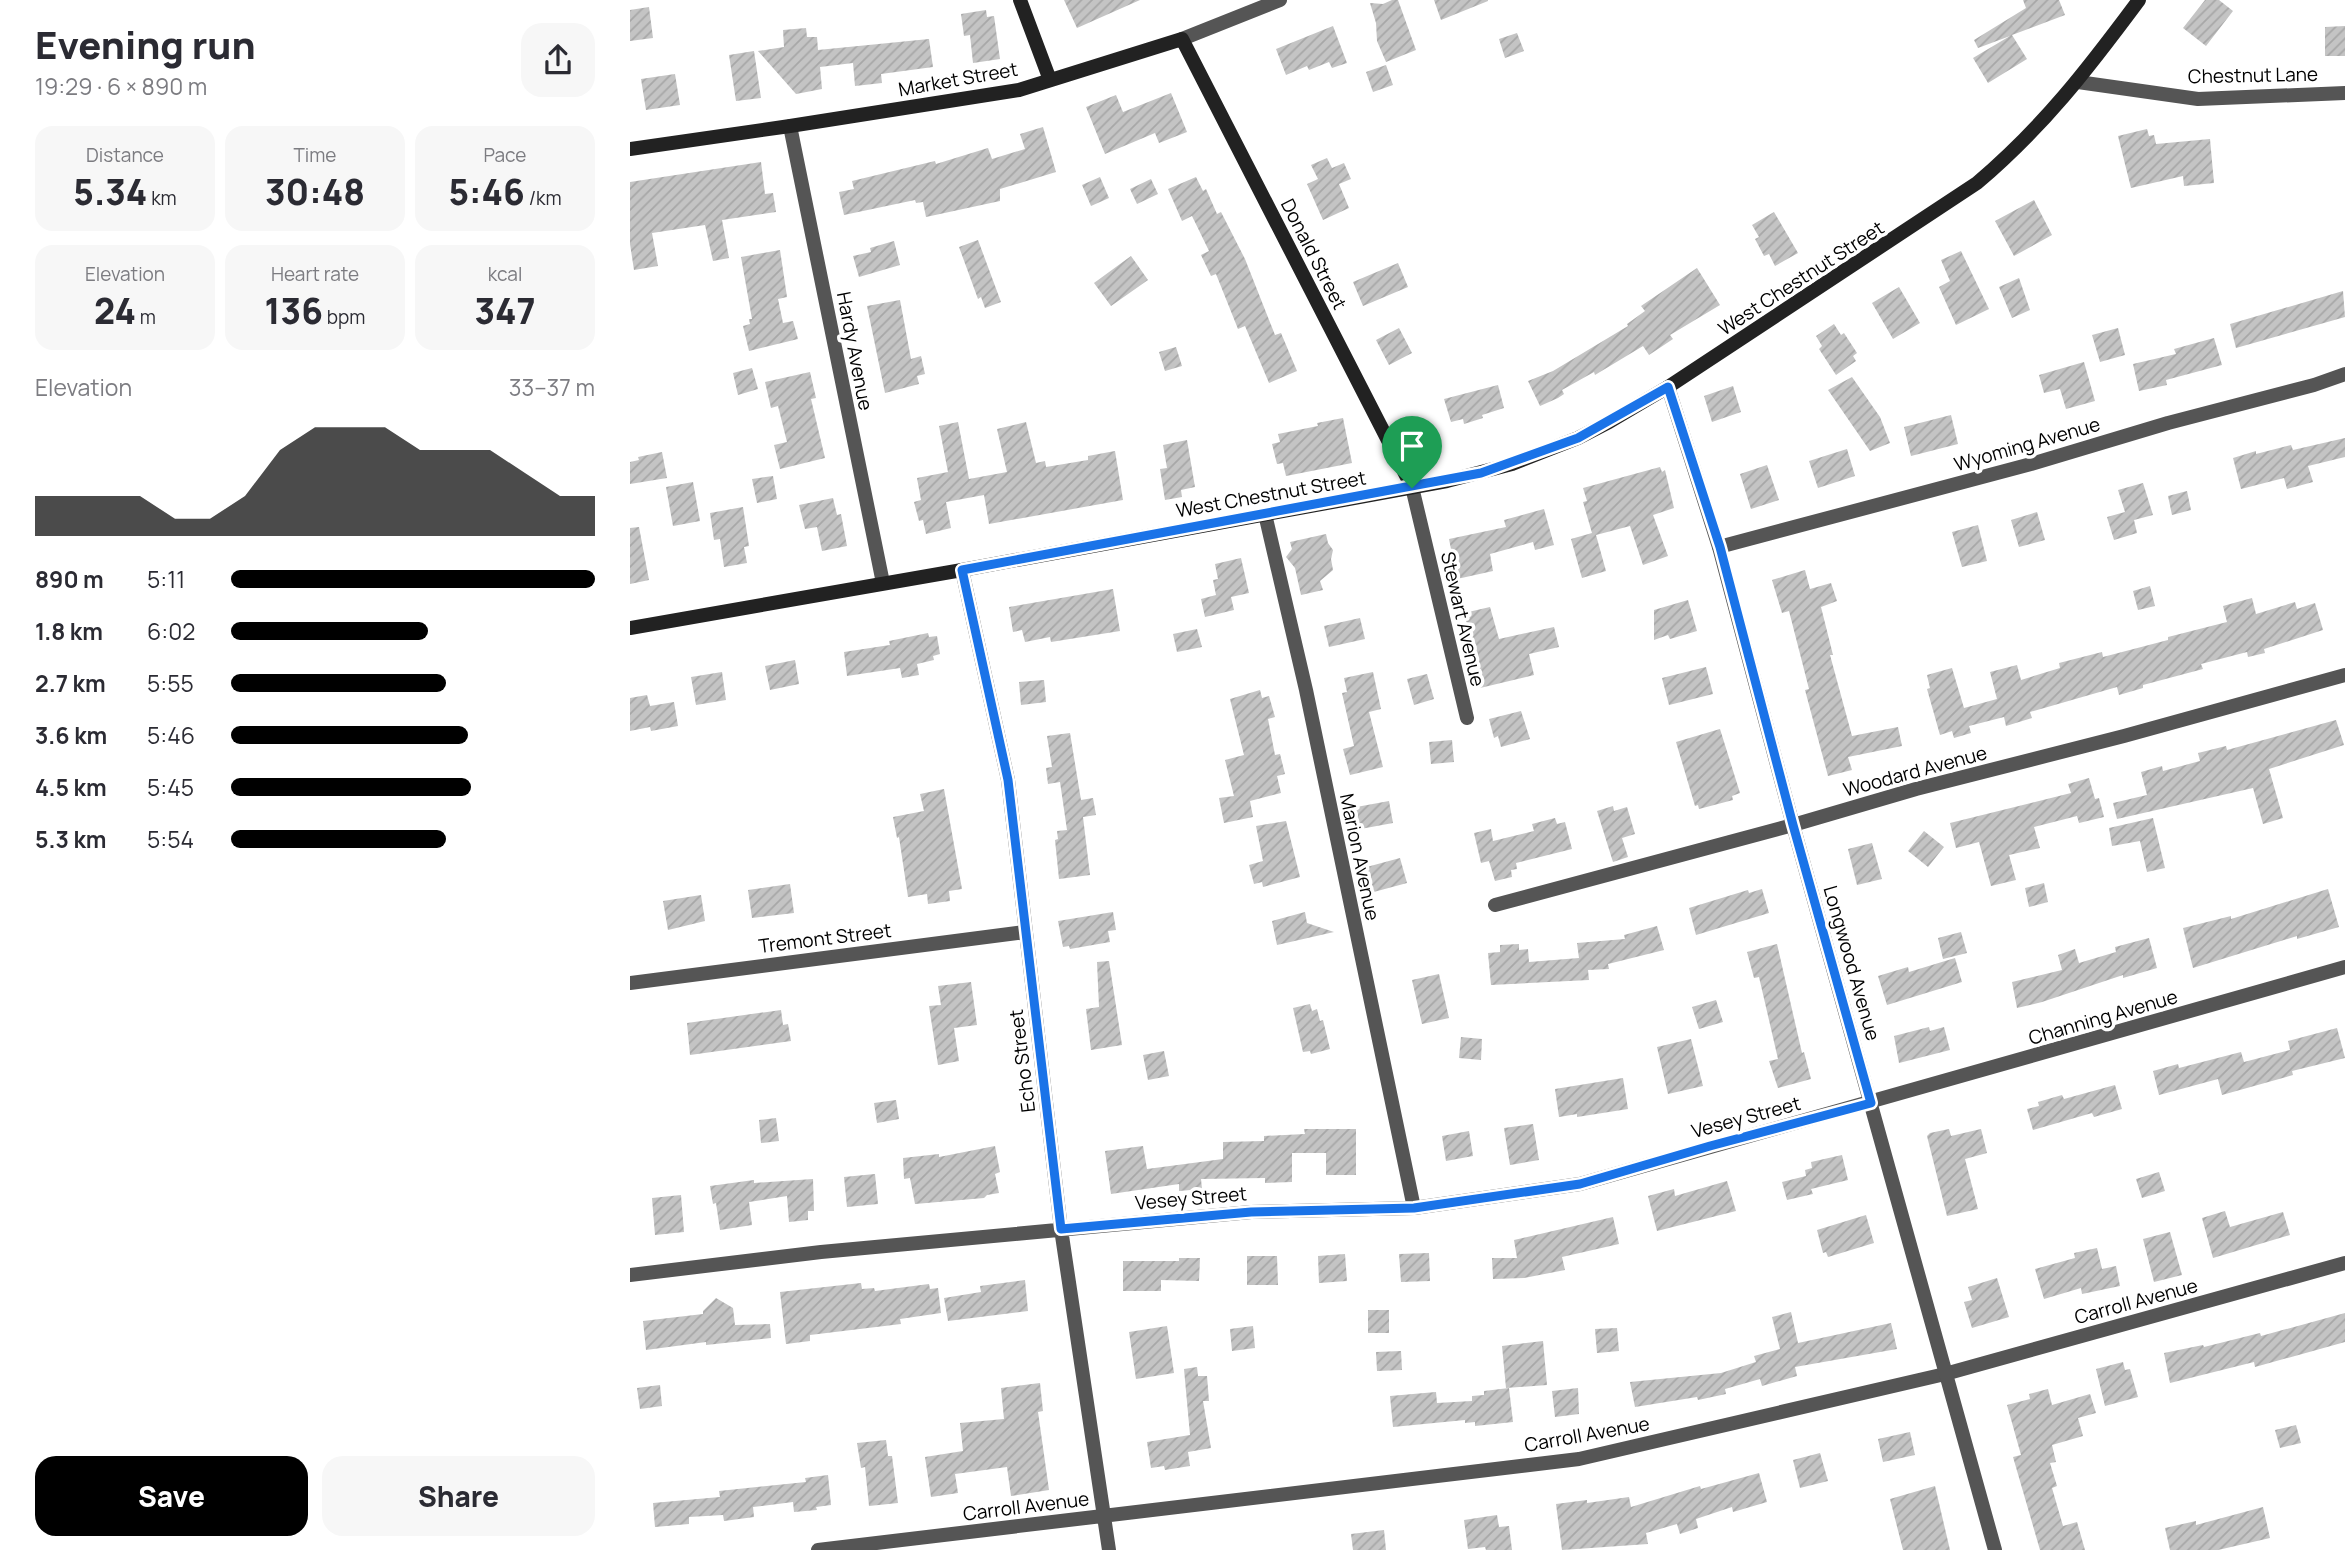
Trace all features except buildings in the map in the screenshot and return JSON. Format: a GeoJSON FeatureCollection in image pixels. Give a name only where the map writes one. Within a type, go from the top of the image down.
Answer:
{"type":"FeatureCollection","features":[{"type":"Feature","properties":{"kind":"main road"},"geometry":{"type":"LineString","coordinates":[[1020,0],[1050,80]]}},
{"type":"Feature","properties":{"kind":"main road","name":"West Chestnut Street"},"geometry":{"type":"LineString","coordinates":[[630,628],[1412,488],[1481,473],[1544,452],[1609,422],[1668,387],[1977,183],[2015,151],[2078,82],[2139,0]]}},
{"type":"Feature","properties":{"kind":"main road","name":"Market Street"},"geometry":{"type":"LineString","coordinates":[[630,149],[1020,90],[1182,39]]}},
{"type":"Feature","properties":{"kind":"main road","name":"Donald Street"},"geometry":{"type":"LineString","coordinates":[[1182,39],[1412,488]]}},
{"type":"Feature","properties":{"kind":"street","name":"Market Street"},"geometry":{"type":"LineString","coordinates":[[1182,39],[1280,0]]}},
{"type":"Feature","properties":{"kind":"street","name":"Chestnut Lane"},"geometry":{"type":"LineString","coordinates":[[2078,82],[2198,99],[2345,93]]}},
{"type":"Feature","properties":{"kind":"street","name":"Hardy Avenue"},"geometry":{"type":"LineString","coordinates":[[790,126],[883,583]]}},
{"type":"Feature","properties":{"kind":"street","name":"Wyoming Avenue"},"geometry":{"type":"LineString","coordinates":[[1720,547],[2031,464],[2345,374]]}},
{"type":"Feature","properties":{"kind":"street","name":"Longwood Avenue"},"geometry":{"type":"LineString","coordinates":[[1668,387],[1720,547],[1793,825],[1995,1550]]}},
{"type":"Feature","properties":{"kind":"street","name":"Stewart Avenue"},"geometry":{"type":"LineString","coordinates":[[1412,488],[1467,718]]}},
{"type":"Feature","properties":{"kind":"street","name":"Marion Avenue"},"geometry":{"type":"LineString","coordinates":[[1265,514],[1306,690],[1414,1208]]}},
{"type":"Feature","properties":{"kind":"street","name":"Echo Street"},"geometry":{"type":"LineString","coordinates":[[962,570],[1008,780],[1061,1229],[1109,1550]]}},
{"type":"Feature","properties":{"kind":"street","name":"Woodard Avenue"},"geometry":{"type":"LineString","coordinates":[[1495,905],[2345,674]]}},
{"type":"Feature","properties":{"kind":"street","name":"Tremont Street"},"geometry":{"type":"LineString","coordinates":[[630,983],[1026,932]]}},
{"type":"Feature","properties":{"kind":"street","name":"Channing Avenue"},"geometry":{"type":"LineString","coordinates":[[1871,1103],[2345,967]]}},
{"type":"Feature","properties":{"kind":"street","name":"Vesey Street"},"geometry":{"type":"LineString","coordinates":[[630,1275],[821,1252],[1251,1212],[1414,1208],[1580,1184],[1871,1103]]}},
{"type":"Feature","properties":{"kind":"street","name":"Carroll Avenue"},"geometry":{"type":"LineString","coordinates":[[818,1550],[1579,1459],[1945,1374],[2345,1263]]}},
{"type":"Feature","properties":{"kind":"route"},"geometry":{"type":"LineString","coordinates":[[1668,387],[1720,547],[1793,825],[1871,1103],[1580,1184],[1414,1208],[1251,1212],[1061,1229],[1008,780],[962,570],[1412,488],[1481,473],[1544,452],[1609,422],[1668,387]]}}]}
